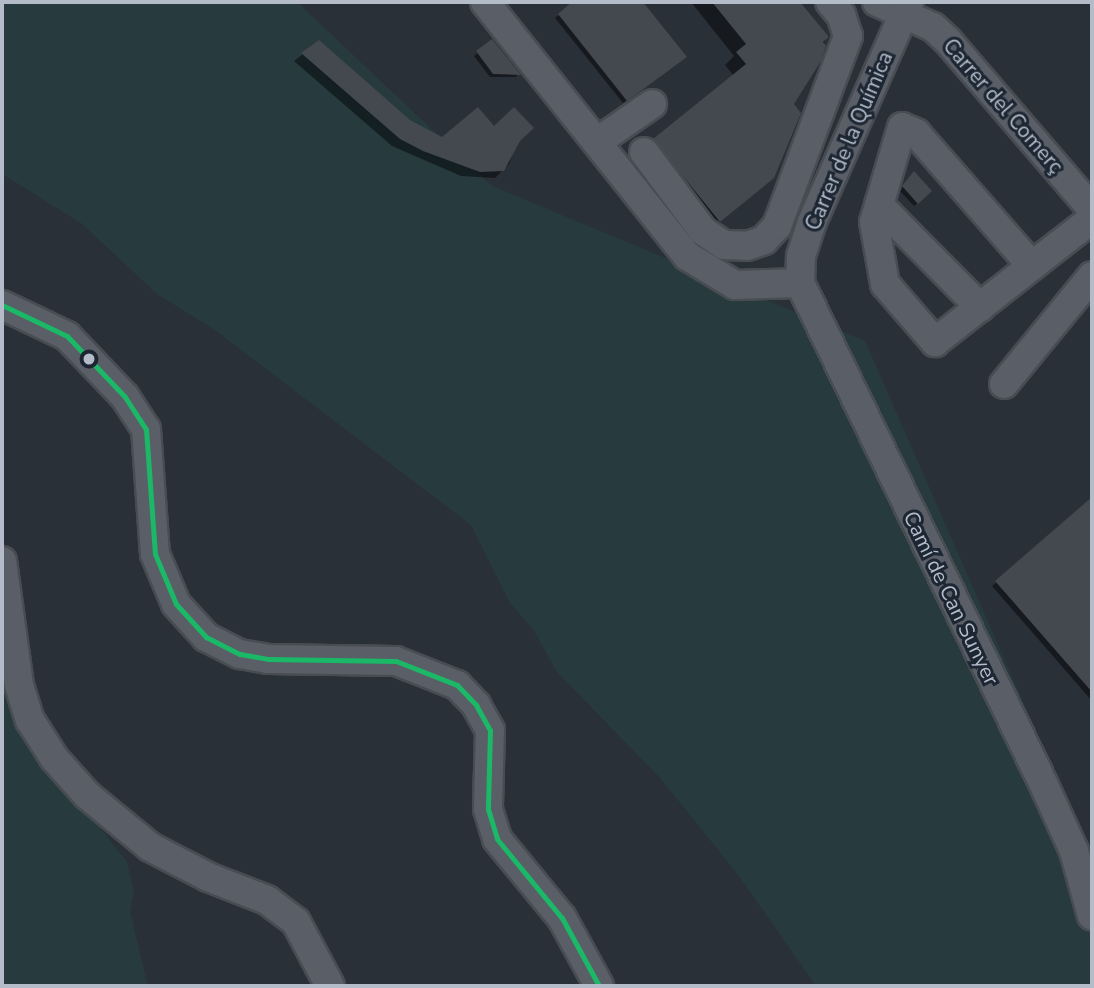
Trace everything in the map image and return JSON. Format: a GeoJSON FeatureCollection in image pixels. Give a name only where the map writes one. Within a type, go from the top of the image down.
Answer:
{"type":"FeatureCollection","features":[{"type":"Feature","properties":{"kind":"street"},"geometry":{"type":"LineString","coordinates":[[485,2],[703,269],[735,285],[800,283]]}},
{"type":"Feature","properties":{"kind":"street"},"geometry":{"type":"LineString","coordinates":[[644,152],[703,230],[723,245],[747,246],[764,240],[777,226],[812,140],[848,36],[841,15],[830,2]]}},
{"type":"Feature","properties":{"kind":"street","name":"Carrer del Comerç"},"geometry":{"type":"LineString","coordinates":[[877,2],[907,7],[948,41],[1092,209]]}},
{"type":"Feature","properties":{"kind":"street","name":"Carrer de la Química"},"geometry":{"type":"LineString","coordinates":[[800,283],[802,257],[812,222],[907,7]]}},
{"type":"Feature","properties":{"kind":"street"},"geometry":{"type":"LineString","coordinates":[[597,142],[652,104]]}},
{"type":"Feature","properties":{"kind":"street"},"geometry":{"type":"LineString","coordinates":[[1032,266],[916,133],[902,127],[874,222],[886,284],[935,342],[1092,219]]}},
{"type":"Feature","properties":{"kind":"street"},"geometry":{"type":"LineString","coordinates":[[812,140],[844,151]]}},
{"type":"Feature","properties":{"kind":"street"},"geometry":{"type":"LineString","coordinates":[[879,205],[980,307]]}},
{"type":"Feature","properties":{"kind":"street"},"geometry":{"type":"LineString","coordinates":[[1004,384],[1092,276]]}},
{"type":"Feature","properties":{"kind":"street","name":"Camí de Can Sunyer"},"geometry":{"type":"LineString","coordinates":[[800,283],[1043,783],[1074,851],[1092,916]]}},
{"type":"Feature","properties":{"kind":"street"},"geometry":{"type":"LineString","coordinates":[[2,305],[67,336],[125,397],[146,429],[155,554],[176,604],[206,637],[240,654],[268,659],[396,661],[457,685],[476,705],[490,730],[488,809],[498,839],[562,918],[599,986]]}},
{"type":"Feature","properties":{"kind":"street"},"geometry":{"type":"LineString","coordinates":[[2,561],[19,685],[30,720],[54,758],[87,795],[150,846],[208,877],[267,900],[296,922],[330,986]]}},
{"type":"Feature","properties":{"kind":"green space"},"geometry":{"type":"Polygon","coordinates":[[[2,2],[297,2],[492,186],[865,341],[1092,859],[1092,986],[816,986],[739,876],[660,778],[557,672],[533,629],[510,603],[471,525],[215,330],[157,294],[81,223],[2,174],[2,2]]]}},
{"type":"Feature","properties":{"kind":"green space"},"geometry":{"type":"Polygon","coordinates":[[[2,638],[32,755],[91,816],[127,862],[134,891],[130,911],[148,986],[2,986],[2,638]]]}},
{"type":"Feature","properties":{"kind":"building"},"geometry":{"type":"Polygon","coordinates":[[[572,2],[643,2],[687,57],[627,101],[558,14],[572,2]]]}},
{"type":"Feature","properties":{"kind":"building"},"geometry":{"type":"Polygon","coordinates":[[[712,2],[800,2],[829,37],[823,42],[826,46],[821,61],[794,104],[801,113],[774,178],[720,222],[653,139],[746,64],[736,52],[746,44],[712,2]]]}},
{"type":"Feature","properties":{"kind":"building"},"geometry":{"type":"Polygon","coordinates":[[[492,39],[521,75],[493,74],[476,51],[492,39]]]}},
{"type":"Feature","properties":{"kind":"building"},"geometry":{"type":"Polygon","coordinates":[[[319,40],[410,120],[442,137],[478,107],[494,126],[514,107],[534,128],[520,141],[504,171],[480,172],[423,151],[400,139],[301,53],[319,40]]]}},
{"type":"Feature","properties":{"kind":"building"},"geometry":{"type":"Polygon","coordinates":[[[914,171],[932,191],[918,204],[902,186],[914,171]]]}},
{"type":"Feature","properties":{"kind":"building"},"geometry":{"type":"Polygon","coordinates":[[[1092,497],[1092,692],[995,581],[1092,497]]]}},
{"type":"Feature","properties":{"kind":"transit line"},"geometry":{"type":"LineString","coordinates":[[2,305],[67,336],[125,397],[146,429],[155,554],[176,604],[206,637],[240,654],[268,659],[396,661],[457,685],[476,705],[490,730],[488,809],[497,839],[562,918],[599,986]]}}]}
